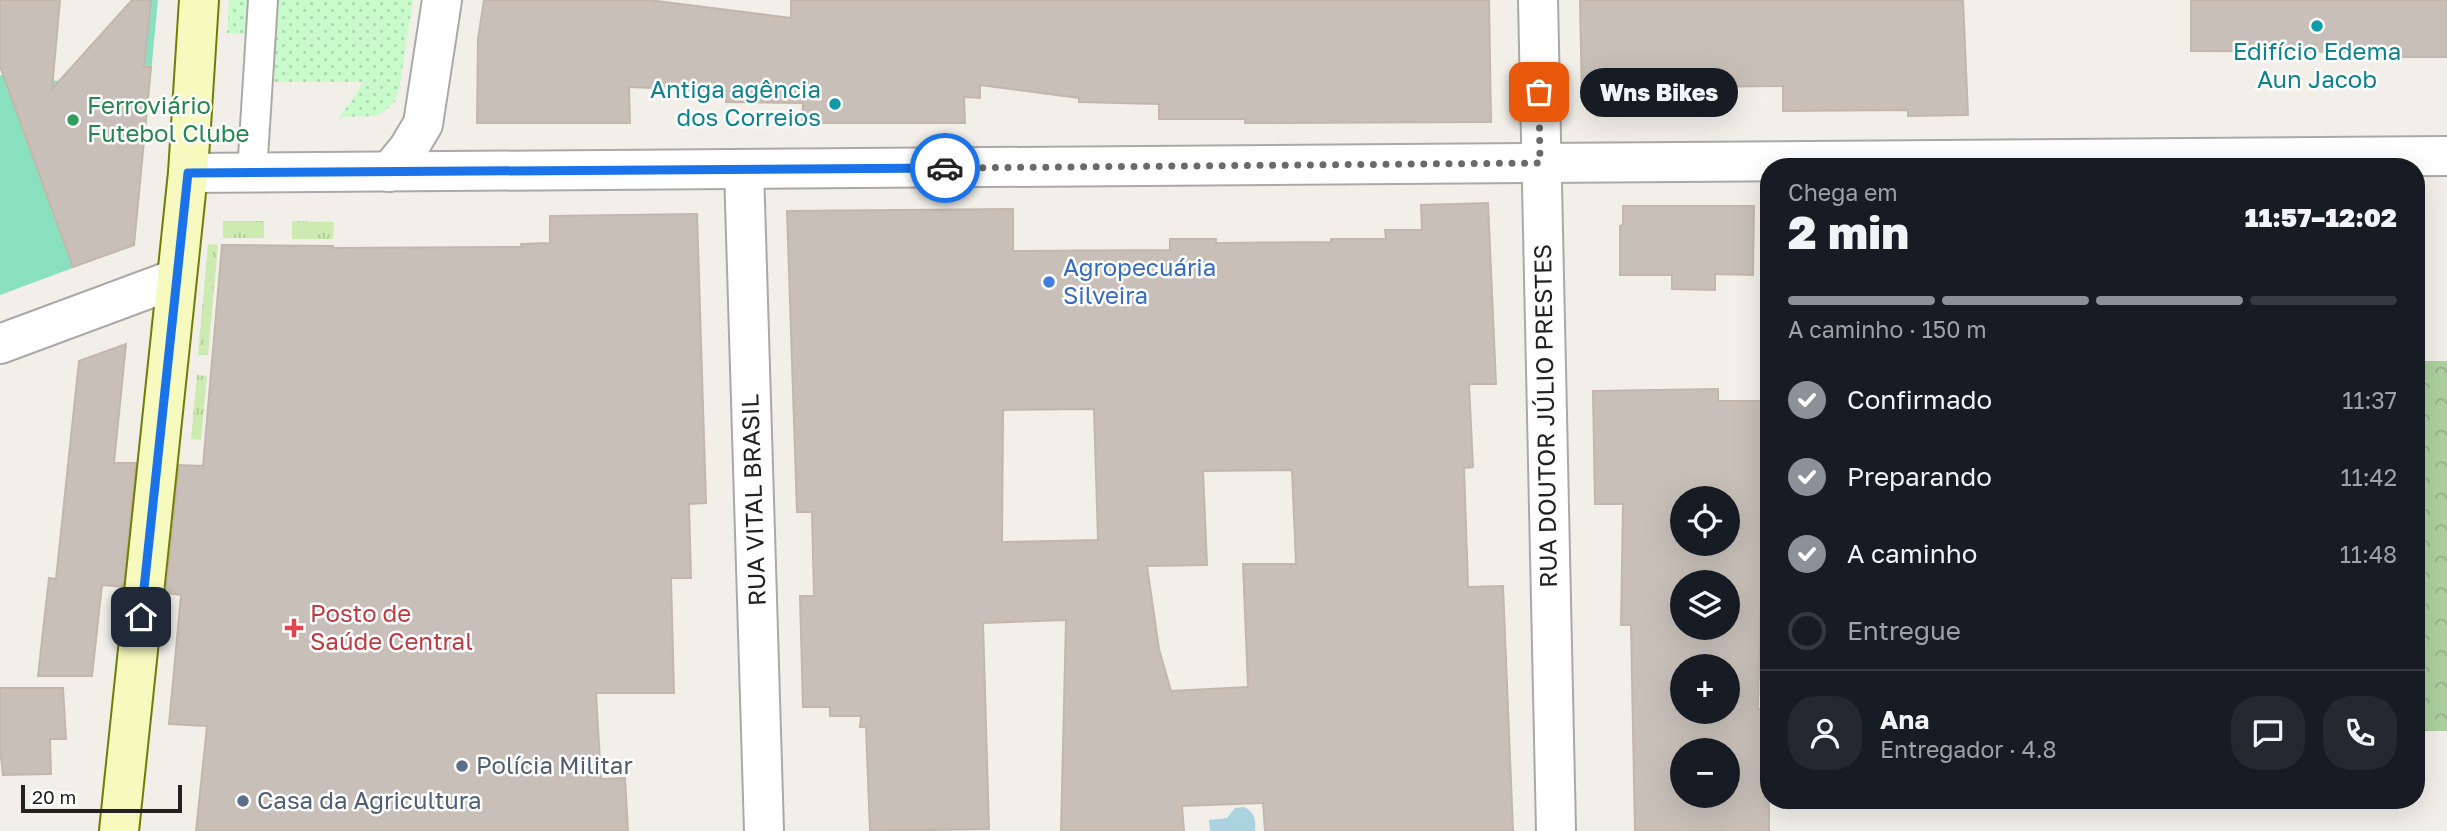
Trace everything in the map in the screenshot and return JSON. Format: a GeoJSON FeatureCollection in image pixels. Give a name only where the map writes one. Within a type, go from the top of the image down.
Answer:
{"type":"FeatureCollection","features":[{"type":"Feature","properties":{"kind":"main road"},"geometry":{"type":"LineString","coordinates":[[119,831],[188,173],[200,0]]}},
{"type":"Feature","properties":{"kind":"street"},"geometry":{"type":"LineString","coordinates":[[389,172],[408,149],[423,124],[442,0]]}},
{"type":"Feature","properties":{"kind":"street","name":"RUA DOUTOR JÚLIO PRESTES"},"geometry":{"type":"LineString","coordinates":[[1538,0],[1556,831]]}},
{"type":"Feature","properties":{"kind":"street"},"geometry":{"type":"LineString","coordinates":[[423,124],[435,151],[461,170]]}},
{"type":"Feature","properties":{"kind":"street"},"geometry":{"type":"LineString","coordinates":[[2312,158],[2447,156]]}},
{"type":"Feature","properties":{"kind":"street"},"geometry":{"type":"LineString","coordinates":[[188,173],[1760,163]]}},
{"type":"Feature","properties":{"kind":"street","name":"RUA VITAL BRASIL"},"geometry":{"type":"LineString","coordinates":[[744,169],[764,831]]}},
{"type":"Feature","properties":{"kind":"street"},"geometry":{"type":"LineString","coordinates":[[0,344],[175,279]]}},
{"type":"Feature","properties":{"kind":"lane"},"geometry":{"type":"LineString","coordinates":[[252,173],[263,0]]}},
{"type":"Feature","properties":{"kind":"green space","name":"Ferroviário Futebol Clube"},"geometry":{"type":"Polygon","coordinates":[[[132,0],[158,0],[135,239],[129,247],[0,295],[0,75],[59,81],[132,0]]]}},
{"type":"Feature","properties":{"kind":"green space"},"geometry":{"type":"Polygon","coordinates":[[[229,0],[249,0],[247,34],[227,33],[229,0]]]}},
{"type":"Feature","properties":{"kind":"green space"},"geometry":{"type":"Polygon","coordinates":[[[277,0],[413,0],[395,102],[375,116],[340,117],[364,82],[272,82],[277,0]]]}},
{"type":"Feature","properties":{"kind":"green space"},"geometry":{"type":"Polygon","coordinates":[[[223,221],[264,221],[264,238],[223,238],[223,221]]]}},
{"type":"Feature","properties":{"kind":"green space"},"geometry":{"type":"Polygon","coordinates":[[[292,221],[334,222],[333,239],[292,239],[292,221]]]}},
{"type":"Feature","properties":{"kind":"green space"},"geometry":{"type":"Polygon","coordinates":[[[208,244],[218,245],[208,355],[198,355],[208,244]]]}},
{"type":"Feature","properties":{"kind":"green space"},"geometry":{"type":"Polygon","coordinates":[[[2425,361],[2447,361],[2447,731],[2425,731],[2425,361]]]}},
{"type":"Feature","properties":{"kind":"green space"},"geometry":{"type":"Polygon","coordinates":[[[197,375],[207,376],[201,440],[191,439],[197,375]]]}},
{"type":"Feature","properties":{"kind":"water"},"geometry":{"type":"Polygon","coordinates":[[[1244,807],[1254,817],[1255,831],[1210,831],[1209,820],[1227,818],[1235,808],[1244,807]]]}},
{"type":"Feature","properties":{"kind":"building","name":"Ferroviário Futebol Clube"},"geometry":{"type":"Polygon","coordinates":[[[0,0],[60,0],[52,89],[132,0],[151,0],[144,67],[151,67],[134,245],[73,267],[0,66],[0,0]]]}},
{"type":"Feature","properties":{"kind":"building"},"geometry":{"type":"Polygon","coordinates":[[[484,0],[649,0],[791,18],[791,0],[1489,0],[1491,122],[1245,123],[1245,119],[1159,119],[1159,104],[1079,102],[1079,98],[980,85],[980,98],[964,97],[965,123],[802,123],[803,103],[726,102],[726,91],[629,87],[630,123],[477,123],[478,39],[484,0]]]}},
{"type":"Feature","properties":{"kind":"building"},"geometry":{"type":"Polygon","coordinates":[[[1580,0],[1963,0],[1968,115],[1908,116],[1908,110],[1783,111],[1783,86],[1690,87],[1690,115],[1597,116],[1582,101],[1580,0]]]}},
{"type":"Feature","properties":{"kind":"building"},"geometry":{"type":"Polygon","coordinates":[[[2191,0],[2447,0],[2447,57],[2381,57],[2381,52],[2191,51],[2191,0]]]}},
{"type":"Feature","properties":{"kind":"building"},"geometry":{"type":"Polygon","coordinates":[[[1488,203],[1496,384],[1469,384],[1473,467],[1464,468],[1468,587],[1503,586],[1513,831],[1265,831],[1263,803],[1182,806],[1184,831],[1061,831],[1066,620],[983,623],[989,829],[870,831],[866,727],[860,727],[861,716],[830,716],[830,707],[803,707],[800,596],[814,596],[812,512],[797,512],[787,211],[1013,209],[1013,251],[1170,250],[1170,239],[1216,239],[1216,243],[1386,239],[1385,230],[1422,230],[1421,205],[1488,203]],[[1094,409],[1003,410],[1002,542],[1098,540],[1094,409]],[[1292,470],[1203,471],[1207,565],[1147,566],[1159,649],[1171,691],[1248,687],[1243,564],[1296,564],[1292,470]]]}},
{"type":"Feature","properties":{"kind":"building"},"geometry":{"type":"Polygon","coordinates":[[[1623,206],[1754,206],[1753,275],[1715,274],[1715,290],[1672,289],[1672,275],[1620,275],[1620,226],[1623,225],[1623,206]]]}},
{"type":"Feature","properties":{"kind":"building"},"geometry":{"type":"Polygon","coordinates":[[[697,214],[706,503],[689,504],[691,578],[671,578],[674,693],[596,693],[601,779],[625,778],[628,831],[196,831],[207,726],[169,724],[181,595],[166,593],[179,465],[203,466],[222,245],[333,248],[522,247],[521,244],[550,243],[550,216],[697,214]]]}},
{"type":"Feature","properties":{"kind":"building"},"geometry":{"type":"Polygon","coordinates":[[[126,344],[114,463],[136,463],[123,587],[102,585],[92,676],[38,676],[49,578],[56,579],[79,361],[126,344]]]}},
{"type":"Feature","properties":{"kind":"building"},"geometry":{"type":"Polygon","coordinates":[[[1718,389],[1718,401],[1760,401],[1760,809],[1769,809],[1769,831],[1635,831],[1631,625],[1621,625],[1623,504],[1595,504],[1593,391],[1718,389]]]}},
{"type":"Feature","properties":{"kind":"building"},"geometry":{"type":"Polygon","coordinates":[[[0,688],[63,688],[66,739],[50,739],[51,774],[3,775],[0,688]]]}},
{"type":"Feature","properties":{"kind":"way so far"},"geometry":{"type":"LineString","coordinates":[[945,168],[1540,163],[1539,92]]}},
{"type":"Feature","properties":{"kind":"place","name":"Edifício Edema Aun Jacob"},"geometry":{"type":"Point","coordinates":[2317,26]}},
{"type":"Feature","properties":{"kind":"place","name":"Wns Bikes"},"geometry":{"type":"Point","coordinates":[1539,92]}},
{"type":"Feature","properties":{"kind":"place","name":"Antiga agência dos Correios"},"geometry":{"type":"Point","coordinates":[835,104]}},
{"type":"Feature","properties":{"kind":"place","name":"Ferroviário Futebol Clube"},"geometry":{"type":"Point","coordinates":[73,120]}},
{"type":"Feature","properties":{"kind":"place","name":"Agropecuária Silveira"},"geometry":{"type":"Point","coordinates":[1049,282]}},
{"type":"Feature","properties":{"kind":"place","name":"Posto de Saúde Central"},"geometry":{"type":"Point","coordinates":[294,628]}},
{"type":"Feature","properties":{"kind":"place","name":"Polícia Militar"},"geometry":{"type":"Point","coordinates":[462,766]}},
{"type":"Feature","properties":{"kind":"place","name":"Casa da Agricultura"},"geometry":{"type":"Point","coordinates":[243,801]}},
{"type":"Feature","properties":{"kind":"route"},"geometry":{"type":"LineString","coordinates":[[141,617],[188,173],[945,168]]}}]}
